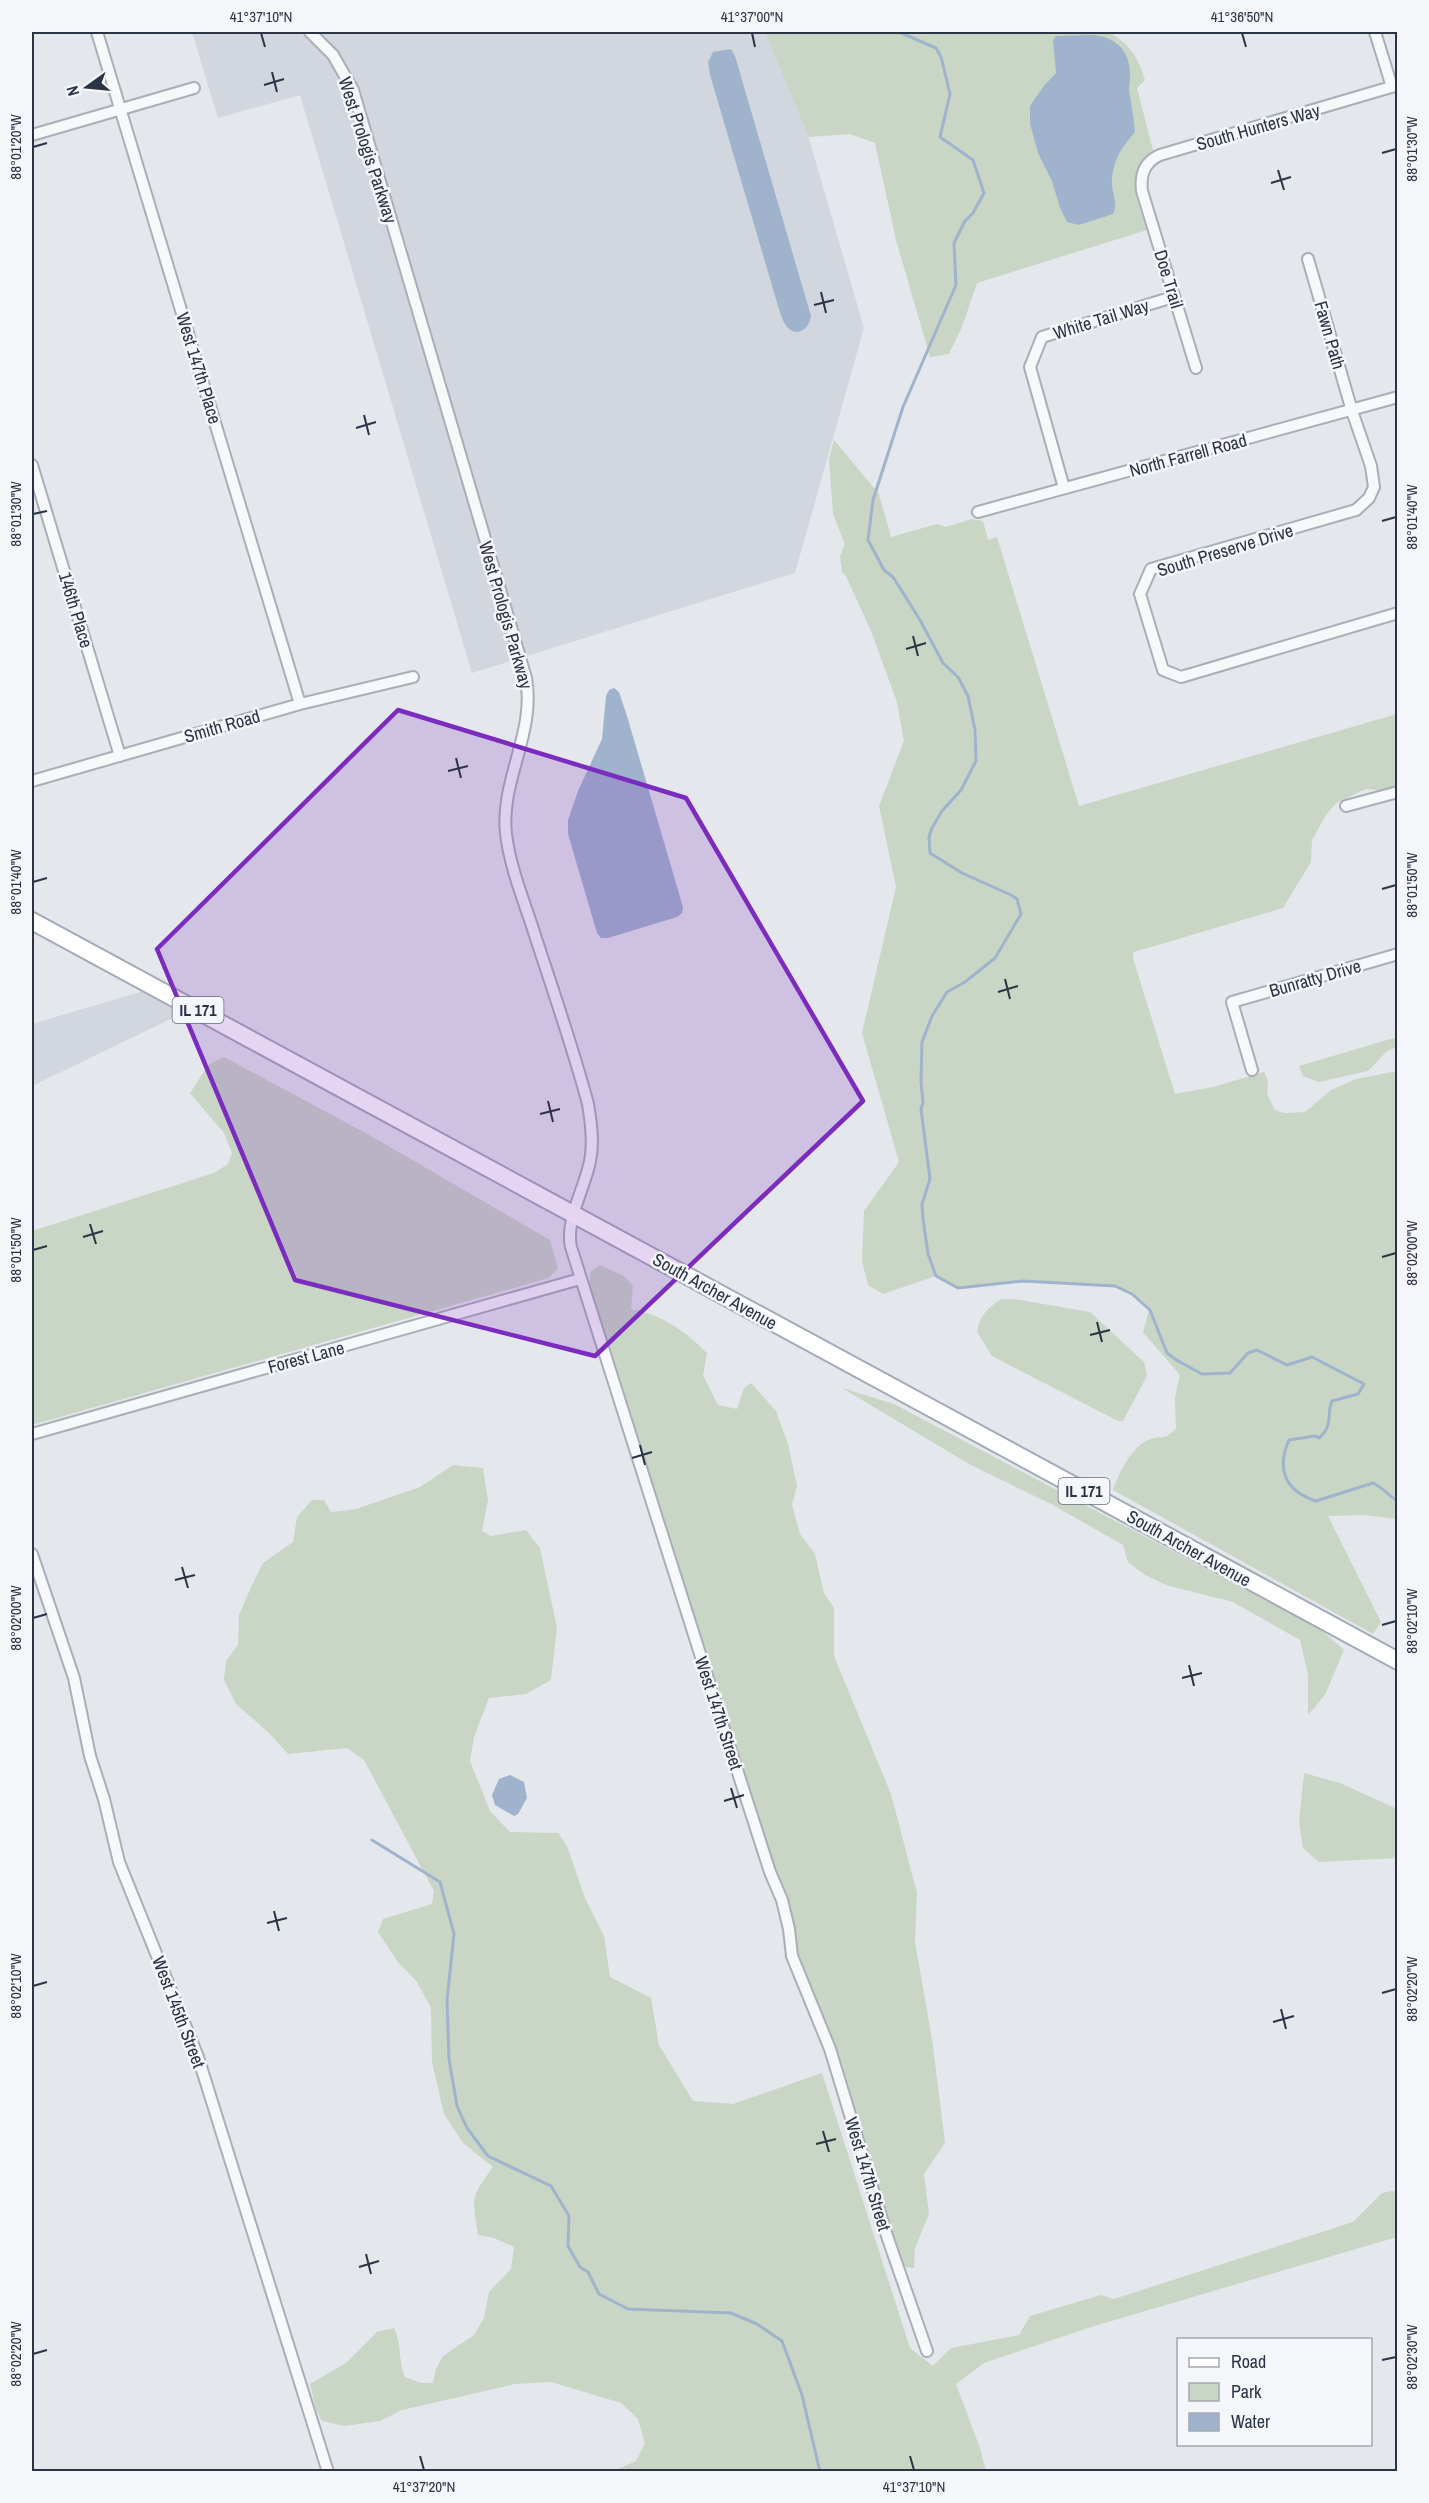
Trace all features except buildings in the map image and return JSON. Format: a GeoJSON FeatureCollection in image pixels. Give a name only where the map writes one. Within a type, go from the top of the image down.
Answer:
{"type":"FeatureCollection","features":[{"type":"Feature","properties":{"kind":"main road","name":"South Archer Avenue"},"geometry":{"type":"LineString","coordinates":[[32,921],[1398,1661]]}},
{"type":"Feature","properties":{"kind":"street","name":"West 147th Place"},"geometry":{"type":"LineString","coordinates":[[97,32],[300,704]]}},
{"type":"Feature","properties":{"kind":"street","name":"West Prologis Parkway"},"geometry":{"type":"LineString","coordinates":[[310,32],[333,55],[353,90],[526,678],[529,710],[508,786],[506,832],[515,873],[588,1104],[591,1122],[591,1158],[574,1214],[569,1240],[579,1279]]}},
{"type":"Feature","properties":{"kind":"street"},"geometry":{"type":"LineString","coordinates":[[1375,32],[1395,86]]}},
{"type":"Feature","properties":{"kind":"street","name":"South Hunters Way"},"geometry":{"type":"LineString","coordinates":[[1142,190],[1142,173],[1154,158],[1395,86]]}},
{"type":"Feature","properties":{"kind":"street"},"geometry":{"type":"LineString","coordinates":[[32,135],[194,88]]}},
{"type":"Feature","properties":{"kind":"street","name":"Doe Trail"},"geometry":{"type":"LineString","coordinates":[[1142,190],[1196,368]]}},
{"type":"Feature","properties":{"kind":"street","name":"Fawn Path"},"geometry":{"type":"LineString","coordinates":[[1308,259],[1352,411]]}},
{"type":"Feature","properties":{"kind":"street","name":"White Tail Way"},"geometry":{"type":"LineString","coordinates":[[1064,488],[1030,367],[1042,337],[1173,297]]}},
{"type":"Feature","properties":{"kind":"street","name":"North Farrell Road"},"geometry":{"type":"LineString","coordinates":[[978,512],[1398,398]]}},
{"type":"Feature","properties":{"kind":"street","name":"South Preserve Drive"},"geometry":{"type":"LineString","coordinates":[[1352,411],[1371,466],[1374,487],[1369,498],[1356,510],[1151,569],[1140,594],[1163,670],[1181,677],[1398,613]]}},
{"type":"Feature","properties":{"kind":"street","name":"146th Place"},"geometry":{"type":"LineString","coordinates":[[32,465],[120,756]]}},
{"type":"Feature","properties":{"kind":"street","name":"Smith Road"},"geometry":{"type":"LineString","coordinates":[[32,781],[300,704],[413,677]]}},
{"type":"Feature","properties":{"kind":"street"},"geometry":{"type":"LineString","coordinates":[[1346,806],[1398,792]]}},
{"type":"Feature","properties":{"kind":"street","name":"Bunratty Drive"},"geometry":{"type":"LineString","coordinates":[[1252,1070],[1232,1002],[1398,954]]}},
{"type":"Feature","properties":{"kind":"street","name":"Forest Lane"},"geometry":{"type":"LineString","coordinates":[[32,1434],[579,1279]]}},
{"type":"Feature","properties":{"kind":"street","name":"West 147th Street"},"geometry":{"type":"LineString","coordinates":[[579,1279],[767,1862],[782,1900],[792,1956],[799,1978],[830,2049],[887,2236],[927,2351]]}},
{"type":"Feature","properties":{"kind":"street","name":"West 145th Street"},"geometry":{"type":"LineString","coordinates":[[32,1554],[75,1681],[90,1756],[104,1799],[119,1862],[198,2057],[328,2472]]}},
{"type":"Feature","properties":{"kind":"highlighted area"},"geometry":{"type":"Polygon","coordinates":[[[398,710],[686,798],[863,1101],[595,1356],[295,1280],[157,949],[398,710]]]}},
{"type":"Feature","properties":{"kind":"shaded area"},"geometry":{"type":"Polygon","coordinates":[[[192,32],[778,32],[864,328],[795,573],[472,673],[300,95],[218,118],[192,32]]]}},
{"type":"Feature","properties":{"kind":"shaded area"},"geometry":{"type":"Polygon","coordinates":[[[147,990],[185,1012],[32,1086],[32,1024],[147,990]]]}},
{"type":"Feature","properties":{"kind":"green space"},"geometry":{"type":"Polygon","coordinates":[[[765,32],[1110,33],[1133,53],[1145,80],[1137,88],[1153,150],[1143,159],[1138,168],[1135,187],[1147,230],[977,283],[962,327],[949,354],[930,357],[896,240],[875,143],[850,134],[809,137],[765,32]]]}},
{"type":"Feature","properties":{"kind":"green space"},"geometry":{"type":"Polygon","coordinates":[[[834,440],[879,494],[891,537],[937,524],[946,527],[972,519],[983,521],[988,540],[997,537],[1079,806],[1397,714],[1397,802],[1388,791],[1366,789],[1336,803],[1326,815],[1312,840],[1311,862],[1283,908],[1134,952],[1133,958],[1175,1094],[1213,1087],[1264,1072],[1268,1081],[1267,1094],[1275,1110],[1284,1113],[1305,1112],[1331,1090],[1356,1079],[1397,1071],[1397,1519],[1364,1515],[1328,1516],[1381,1622],[1373,1634],[1113,1490],[1122,1468],[1138,1447],[1150,1439],[1166,1436],[1176,1429],[1175,1397],[1180,1375],[1143,1332],[1149,1310],[1132,1294],[1115,1286],[1023,1281],[958,1288],[936,1276],[883,1294],[868,1285],[862,1261],[864,1211],[899,1162],[862,1033],[896,887],[879,806],[904,741],[897,702],[871,631],[846,576],[842,572],[840,556],[845,544],[833,514],[829,459],[834,440]]]}},
{"type":"Feature","properties":{"kind":"green space"},"geometry":{"type":"Polygon","coordinates":[[[1397,1037],[1397,1047],[1387,1051],[1368,1071],[1319,1082],[1303,1076],[1299,1066],[1397,1037]]]}},
{"type":"Feature","properties":{"kind":"green space"},"geometry":{"type":"Polygon","coordinates":[[[224,1057],[373,1137],[550,1240],[558,1268],[549,1278],[32,1425],[32,1231],[214,1173],[228,1164],[232,1153],[224,1133],[190,1093],[208,1065],[224,1057]]]}},
{"type":"Feature","properties":{"kind":"green space"},"geometry":{"type":"Polygon","coordinates":[[[600,1265],[624,1276],[633,1286],[631,1309],[653,1315],[673,1325],[707,1353],[703,1375],[718,1405],[737,1409],[744,1388],[751,1383],[776,1411],[788,1444],[797,1486],[792,1505],[800,1534],[815,1554],[824,1593],[834,1608],[834,1656],[891,1794],[917,1893],[915,1942],[932,2039],[945,2143],[924,2174],[929,2214],[915,2248],[914,2268],[902,2267],[811,2001],[590,1298],[590,1272],[600,1265]]]}},
{"type":"Feature","properties":{"kind":"green space"},"geometry":{"type":"Polygon","coordinates":[[[1001,1299],[1014,1299],[1090,1312],[1144,1362],[1147,1376],[1123,1421],[1118,1421],[992,1356],[977,1332],[985,1313],[1001,1299]]]}},
{"type":"Feature","properties":{"kind":"green space"},"geometry":{"type":"Polygon","coordinates":[[[842,1388],[894,1404],[1320,1629],[1344,1650],[1325,1695],[1308,1715],[1308,1675],[1300,1640],[1233,1602],[1166,1585],[1145,1575],[1128,1562],[1123,1545],[1053,1505],[969,1464],[842,1388]]]}},
{"type":"Feature","properties":{"kind":"green space"},"geometry":{"type":"Polygon","coordinates":[[[453,1465],[483,1468],[488,1500],[482,1531],[491,1536],[526,1530],[540,1548],[557,1628],[551,1680],[526,1694],[489,1698],[474,1737],[470,1761],[490,1811],[510,1832],[558,1833],[567,1846],[585,1898],[604,1936],[610,1977],[651,1998],[659,2045],[693,2101],[733,2104],[822,2073],[910,2348],[933,2366],[951,2348],[1019,2335],[1030,2316],[1101,2295],[1114,2299],[1353,2222],[1382,2193],[1397,2190],[1397,2237],[1091,2327],[984,2363],[956,2384],[980,2448],[986,2471],[613,2471],[636,2461],[645,2443],[638,2419],[621,2403],[551,2382],[515,2384],[402,2410],[380,2421],[344,2426],[322,2421],[316,2410],[310,2384],[346,2363],[377,2332],[394,2328],[405,2377],[421,2383],[433,2383],[436,2369],[443,2356],[474,2335],[484,2318],[489,2292],[511,2269],[514,2247],[494,2238],[478,2235],[475,2199],[480,2186],[493,2167],[463,2143],[444,2114],[432,2062],[431,2008],[417,1982],[398,1962],[378,1932],[383,1919],[432,1904],[434,1891],[364,1760],[347,1748],[288,1754],[269,1733],[236,1704],[224,1680],[226,1661],[238,1645],[239,1615],[263,1563],[293,1542],[297,1517],[312,1500],[324,1500],[331,1512],[356,1509],[420,1487],[453,1465]]]}},
{"type":"Feature","properties":{"kind":"green space"},"geometry":{"type":"Polygon","coordinates":[[[1304,1773],[1340,1783],[1397,1809],[1397,1858],[1319,1862],[1303,1848],[1299,1822],[1304,1773]]]}},
{"type":"Feature","properties":{"kind":"water"},"geometry":{"type":"Polygon","coordinates":[[[1091,35],[1113,41],[1127,56],[1135,132],[1121,150],[1113,170],[1112,185],[1115,204],[1113,214],[1079,225],[1067,222],[1060,208],[1052,181],[1038,153],[1030,124],[1030,106],[1056,73],[1053,40],[1056,36],[1091,35]]]}},
{"type":"Feature","properties":{"kind":"water"},"geometry":{"type":"Polygon","coordinates":[[[731,49],[735,56],[811,316],[806,327],[796,332],[788,328],[781,314],[710,75],[708,62],[713,52],[731,49]]]}},
{"type":"Feature","properties":{"kind":"water"},"geometry":{"type":"Polygon","coordinates":[[[614,688],[619,692],[627,716],[683,907],[682,913],[677,917],[608,938],[601,938],[597,933],[568,834],[568,820],[578,791],[602,739],[606,696],[609,690],[614,688]]]}},
{"type":"Feature","properties":{"kind":"water"},"geometry":{"type":"Polygon","coordinates":[[[510,1775],[524,1782],[527,1798],[518,1814],[514,1816],[495,1805],[492,1795],[499,1779],[510,1775]]]}},
{"type":"Feature","properties":{"kind":"waterway"},"geometry":{"type":"LineString","coordinates":[[899,32],[936,48],[941,57],[950,94],[940,137],[973,160],[984,193],[973,213],[965,221],[954,243],[956,285],[903,407],[873,500],[868,540],[884,570],[893,577],[920,620],[943,663],[958,677],[968,696],[975,730],[976,761],[961,790],[942,811],[932,828],[929,837],[930,853],[962,873],[1017,899],[1021,914],[995,958],[965,982],[947,992],[932,1016],[922,1042],[923,1103],[921,1109],[930,1179],[922,1204],[928,1254],[936,1276],[958,1288],[1023,1281],[1115,1286],[1132,1294],[1150,1310],[1167,1353],[1202,1374],[1230,1373],[1248,1353],[1257,1350],[1287,1365],[1312,1357],[1364,1384],[1358,1394],[1332,1401],[1327,1429],[1319,1438],[1315,1436],[1289,1440],[1283,1460],[1286,1478],[1297,1491],[1316,1501],[1373,1483],[1398,1501]]}},
{"type":"Feature","properties":{"kind":"waterway"},"geometry":{"type":"LineString","coordinates":[[372,1840],[440,1882],[454,1934],[447,2000],[449,2059],[457,2106],[467,2128],[488,2156],[551,2186],[569,2216],[568,2246],[580,2267],[588,2272],[599,2294],[628,2309],[731,2313],[757,2324],[782,2341],[802,2395],[820,2472]]}}]}
